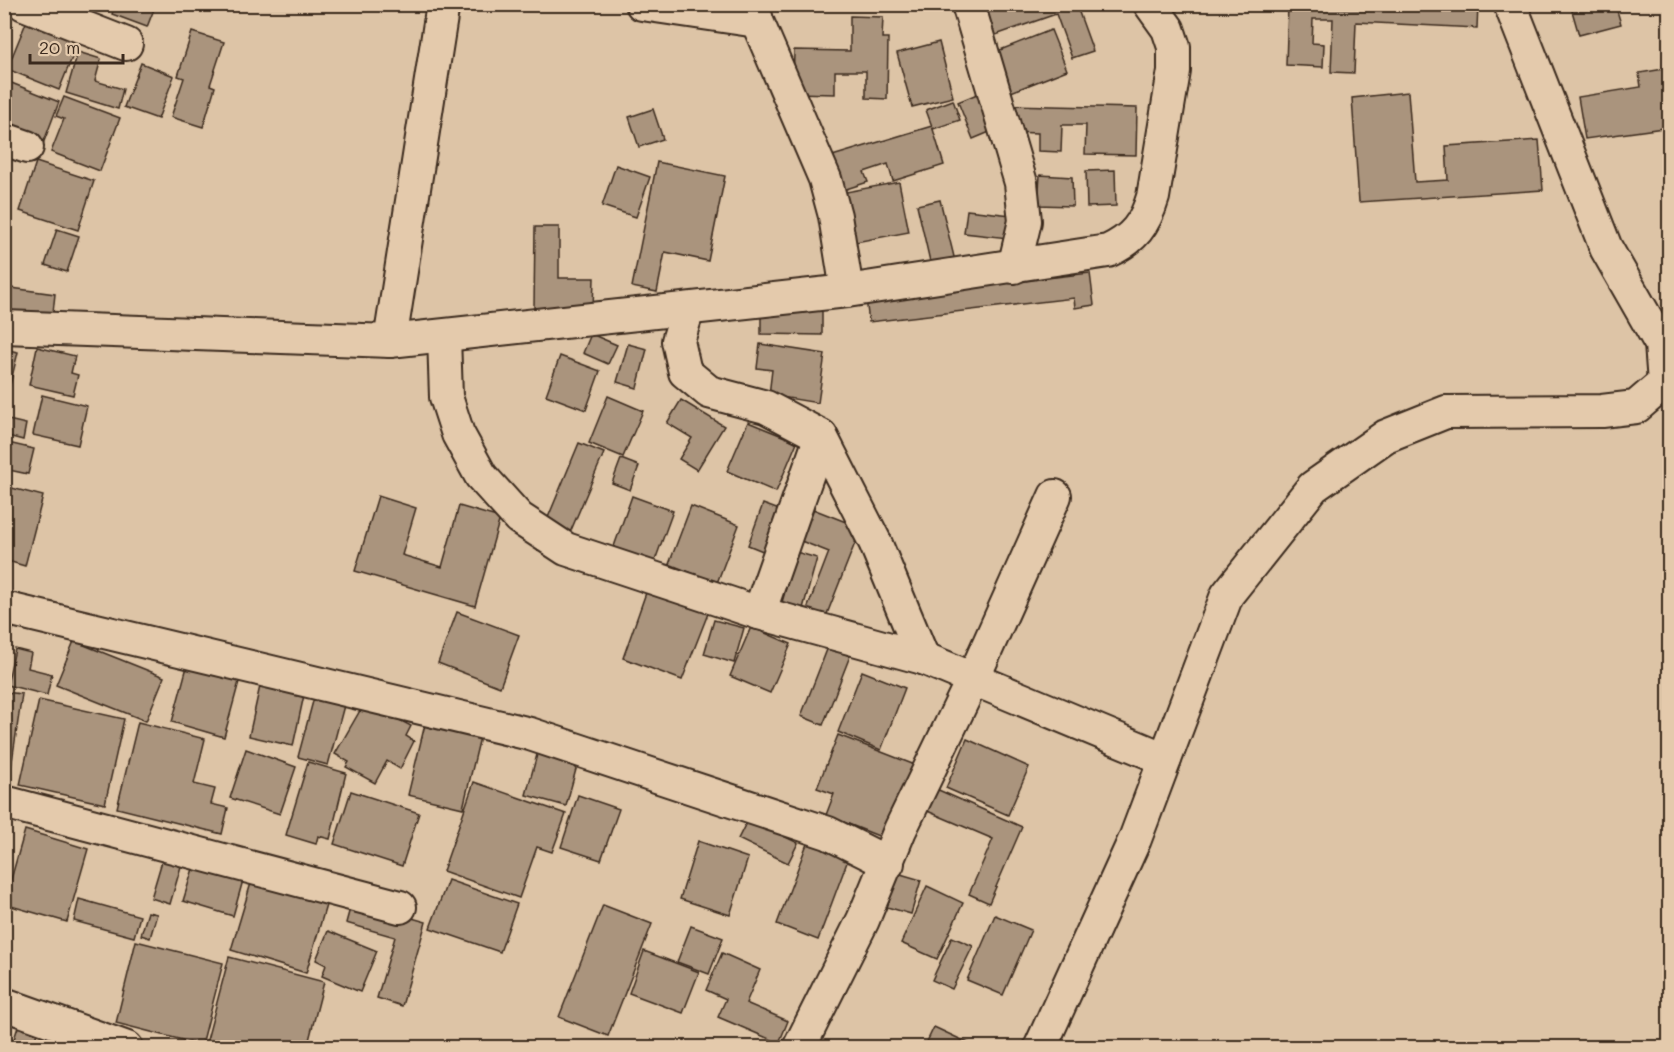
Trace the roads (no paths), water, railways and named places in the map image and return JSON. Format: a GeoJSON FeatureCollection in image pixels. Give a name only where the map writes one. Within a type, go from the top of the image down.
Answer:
{"type":"FeatureCollection","features":[{"type":"Feature","properties":{"kind":"street"},"geometry":{"type":"LineString","coordinates":[[24,4],[126,44]]}},
{"type":"Feature","properties":{"kind":"street"},"geometry":{"type":"LineString","coordinates":[[390,341],[443,4]]}},
{"type":"Feature","properties":{"kind":"street"},"geometry":{"type":"LineString","coordinates":[[642,4],[755,13],[825,179],[835,216],[847,291]]}},
{"type":"Feature","properties":{"kind":"street"},"geometry":{"type":"LineString","coordinates":[[968,4],[1021,183],[1025,220],[1014,267]]}},
{"type":"Feature","properties":{"kind":"street"},"geometry":{"type":"LineString","coordinates":[[4,327],[390,341],[847,291],[1108,251],[1136,233],[1147,217],[1153,197],[1174,71],[1174,47],[1168,29],[1150,4]]}},
{"type":"Feature","properties":{"kind":"street"},"geometry":{"type":"LineString","coordinates":[[1040,1047],[1135,839],[1227,595],[1313,487],[1386,436],[1446,412],[1602,411],[1636,407],[1664,383],[1661,344],[1606,248],[1510,4]]}},
{"type":"Feature","properties":{"kind":"street"},"geometry":{"type":"LineString","coordinates":[[688,309],[678,341],[685,372],[709,392],[766,407],[820,436],[875,542],[922,658]]}},
{"type":"Feature","properties":{"kind":"street"},"geometry":{"type":"LineString","coordinates":[[444,336],[446,397],[458,434],[482,476],[519,518],[566,549],[759,613],[922,658],[1165,759]]}},
{"type":"Feature","properties":{"kind":"street"},"geometry":{"type":"LineString","coordinates":[[759,613],[820,436]]}},
{"type":"Feature","properties":{"kind":"street"},"geometry":{"type":"LineString","coordinates":[[799,1047],[888,863],[900,830],[973,679],[1055,496]]}},
{"type":"Feature","properties":{"kind":"street"},"geometry":{"type":"LineString","coordinates":[[4,608],[530,734],[828,833],[888,863]]}},
{"type":"Feature","properties":{"kind":"street"},"geometry":{"type":"LineString","coordinates":[[4,802],[400,907]]}},
{"type":"Feature","properties":{"kind":"street"},"geometry":{"type":"LineString","coordinates":[[4,1004],[127,1047]]}}]}
